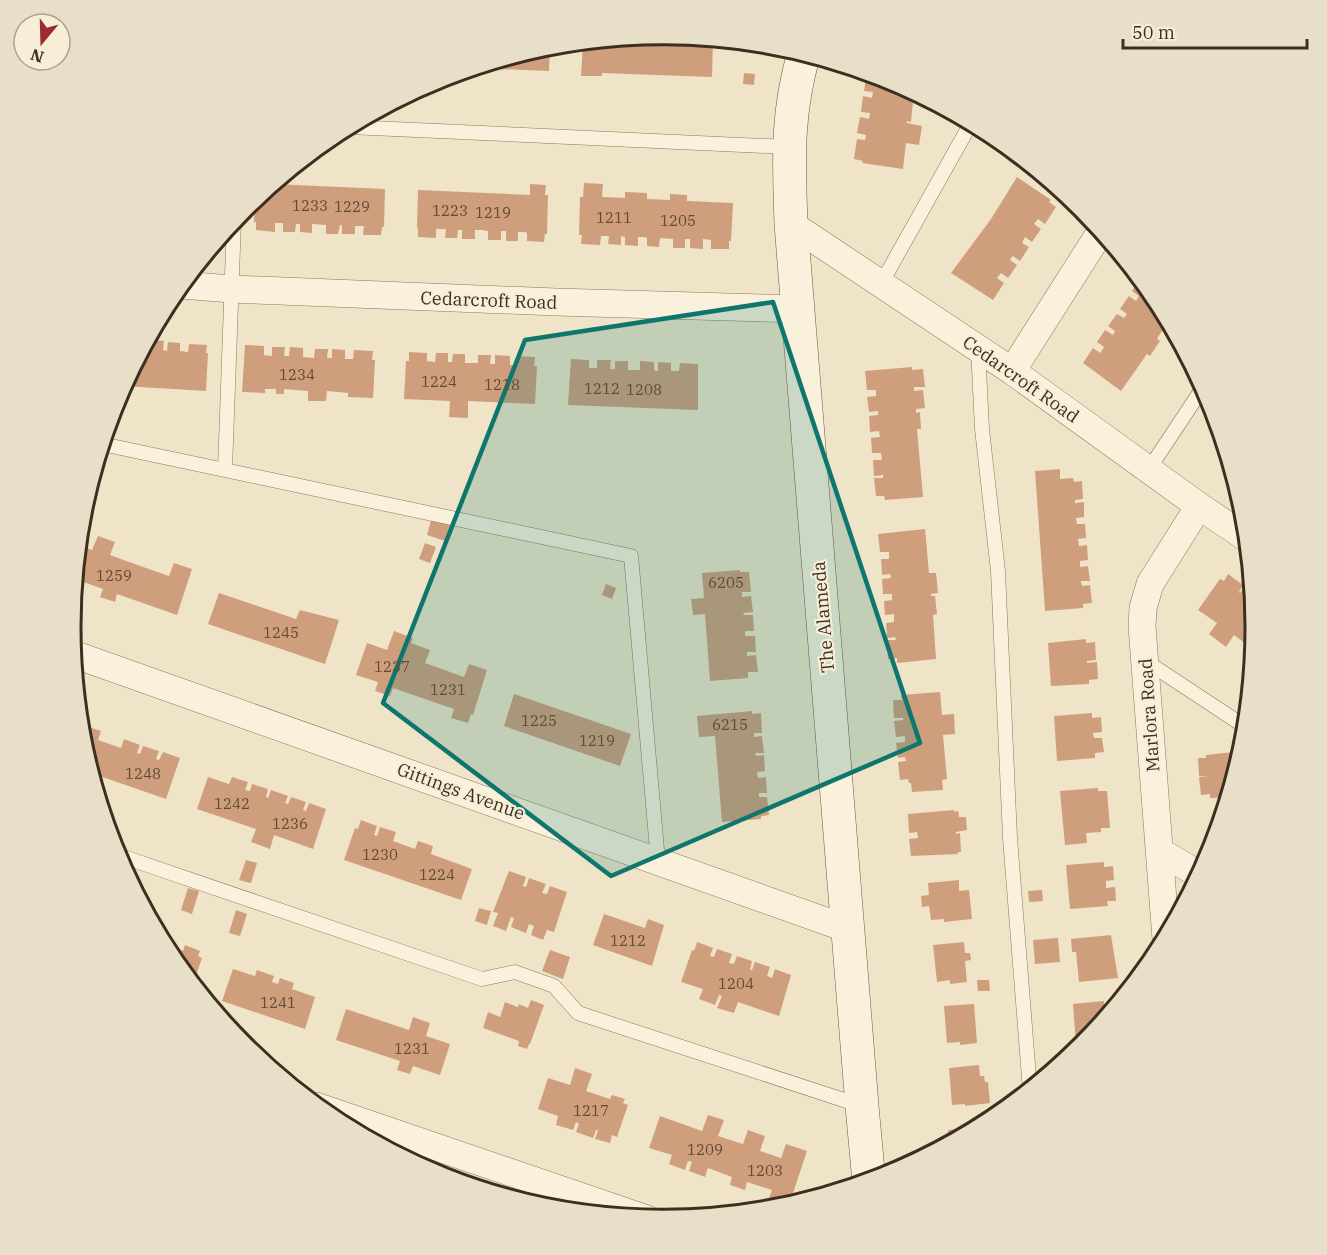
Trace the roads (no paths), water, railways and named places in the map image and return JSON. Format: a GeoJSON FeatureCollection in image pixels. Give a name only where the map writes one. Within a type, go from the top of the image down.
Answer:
{"type":"FeatureCollection","features":[{"type":"Feature","properties":{"kind":"street","name":"The Alameda"},"geometry":{"type":"LineString","coordinates":[[802,62],[793,93],[788,147],[791,224],[868,1173]]}},
{"type":"Feature","properties":{"kind":"street","name":"Cedarcroft Road"},"geometry":{"type":"LineString","coordinates":[[791,224],[1012,371],[1199,506],[1238,531]]}},
{"type":"Feature","properties":{"kind":"street"},"geometry":{"type":"LineString","coordinates":[[1012,371],[1096,238]]}},
{"type":"Feature","properties":{"kind":"street","name":"Cedarcroft Road"},"geometry":{"type":"LineString","coordinates":[[192,286],[556,303],[797,309]]}},
{"type":"Feature","properties":{"kind":"street","name":"Marlora Road"},"geometry":{"type":"LineString","coordinates":[[1165,924],[1144,660],[1143,608],[1150,584],[1199,506]]}},
{"type":"Feature","properties":{"kind":"street","name":"Gittings Avenue"},"geometry":{"type":"LineString","coordinates":[[82,657],[848,930]]}},
{"type":"Feature","properties":{"kind":"street"},"geometry":{"type":"LineString","coordinates":[[1159,851],[1193,871]]}},
{"type":"Feature","properties":{"kind":"street"},"geometry":{"type":"LineString","coordinates":[[354,1121],[559,1200]]}},
{"type":"Feature","properties":{"kind":"lane"},"geometry":{"type":"LineString","coordinates":[[364,128],[788,147]]}},
{"type":"Feature","properties":{"kind":"lane"},"geometry":{"type":"LineString","coordinates":[[881,284],[967,130]]}},
{"type":"Feature","properties":{"kind":"lane"},"geometry":{"type":"LineString","coordinates":[[225,470],[234,235]]}},
{"type":"Feature","properties":{"kind":"lane"},"geometry":{"type":"LineString","coordinates":[[978,348],[982,429],[998,571],[1010,838],[1029,1081]]}},
{"type":"Feature","properties":{"kind":"lane"},"geometry":{"type":"LineString","coordinates":[[1149,469],[1198,396]]}},
{"type":"Feature","properties":{"kind":"lane"},"geometry":{"type":"LineString","coordinates":[[110,446],[631,556],[658,861]]}},
{"type":"Feature","properties":{"kind":"lane"},"geometry":{"type":"LineString","coordinates":[[1144,660],[1238,723]]}},
{"type":"Feature","properties":{"kind":"lane"},"geometry":{"type":"LineString","coordinates":[[129,859],[482,979],[515,972],[554,986],[578,1013],[862,1106]]}}]}
